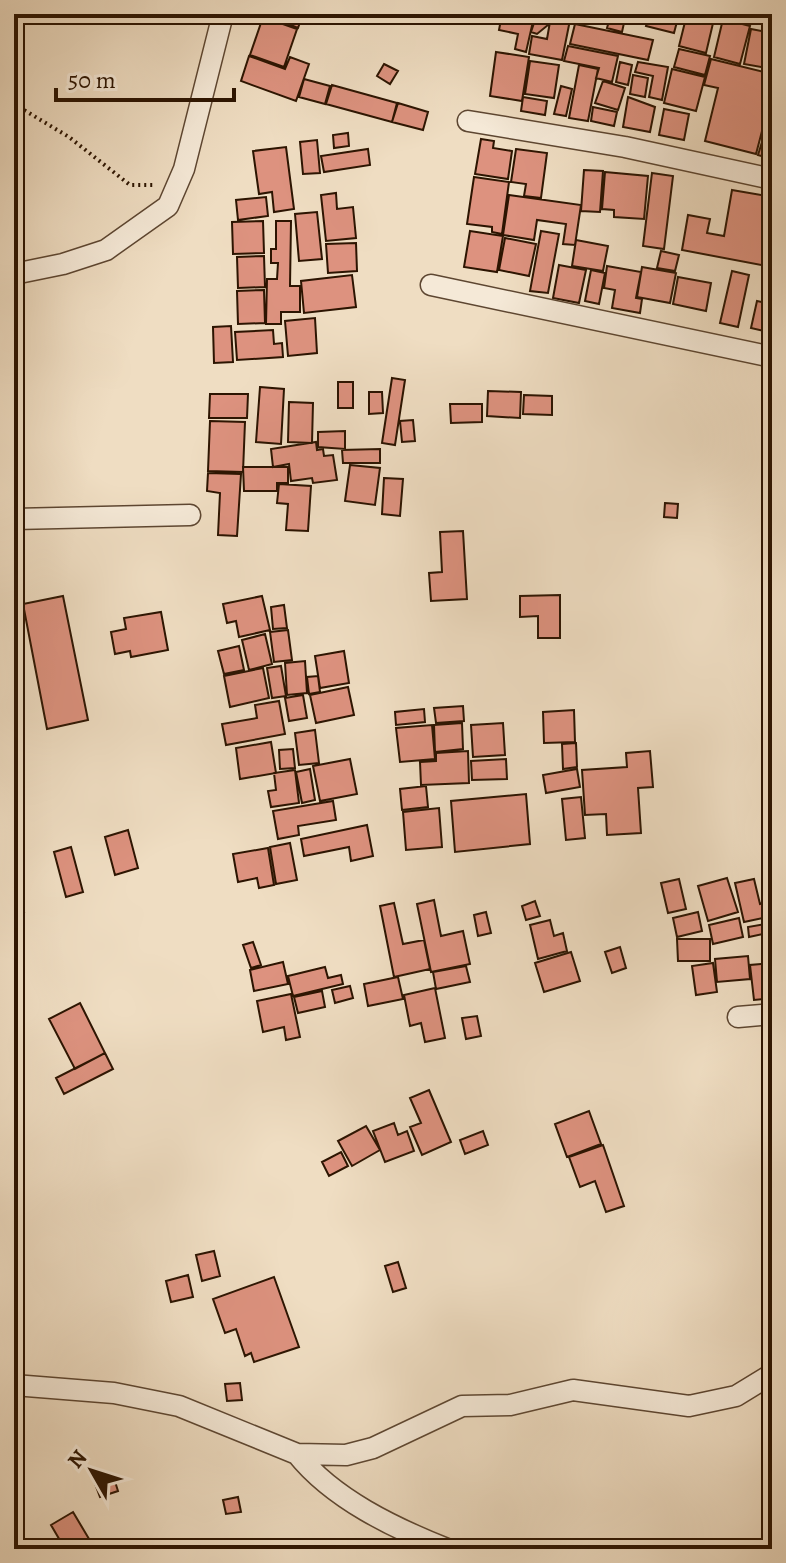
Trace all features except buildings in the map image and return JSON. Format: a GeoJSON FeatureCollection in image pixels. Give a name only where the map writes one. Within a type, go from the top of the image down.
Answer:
{"type":"FeatureCollection","features":[{"type":"Feature","properties":{"kind":"street"},"geometry":{"type":"LineString","coordinates":[[14,274],[63,264],[106,250],[168,206],[184,169],[223,14]]}},
{"type":"Feature","properties":{"kind":"street"},"geometry":{"type":"LineString","coordinates":[[468,121],[625,147],[772,179]]}},
{"type":"Feature","properties":{"kind":"street"},"geometry":{"type":"LineString","coordinates":[[431,285],[772,357]]}},
{"type":"Feature","properties":{"kind":"street"},"geometry":{"type":"LineString","coordinates":[[14,519],[190,515]]}},
{"type":"Feature","properties":{"kind":"street"},"geometry":{"type":"LineString","coordinates":[[738,1017],[772,1014]]}},
{"type":"Feature","properties":{"kind":"street"},"geometry":{"type":"LineString","coordinates":[[14,1385],[114,1393],[179,1406],[297,1454],[346,1455],[373,1448],[462,1406],[510,1405],[573,1390],[689,1406],[736,1396],[772,1374]]}},
{"type":"Feature","properties":{"kind":"street"},"geometry":{"type":"LineString","coordinates":[[297,1454],[312,1472],[340,1495],[447,1549]]}},
{"type":"Feature","properties":{"kind":"path"},"geometry":{"type":"LineString","coordinates":[[14,104],[69,137],[130,185],[162,185],[168,206]]}}]}
